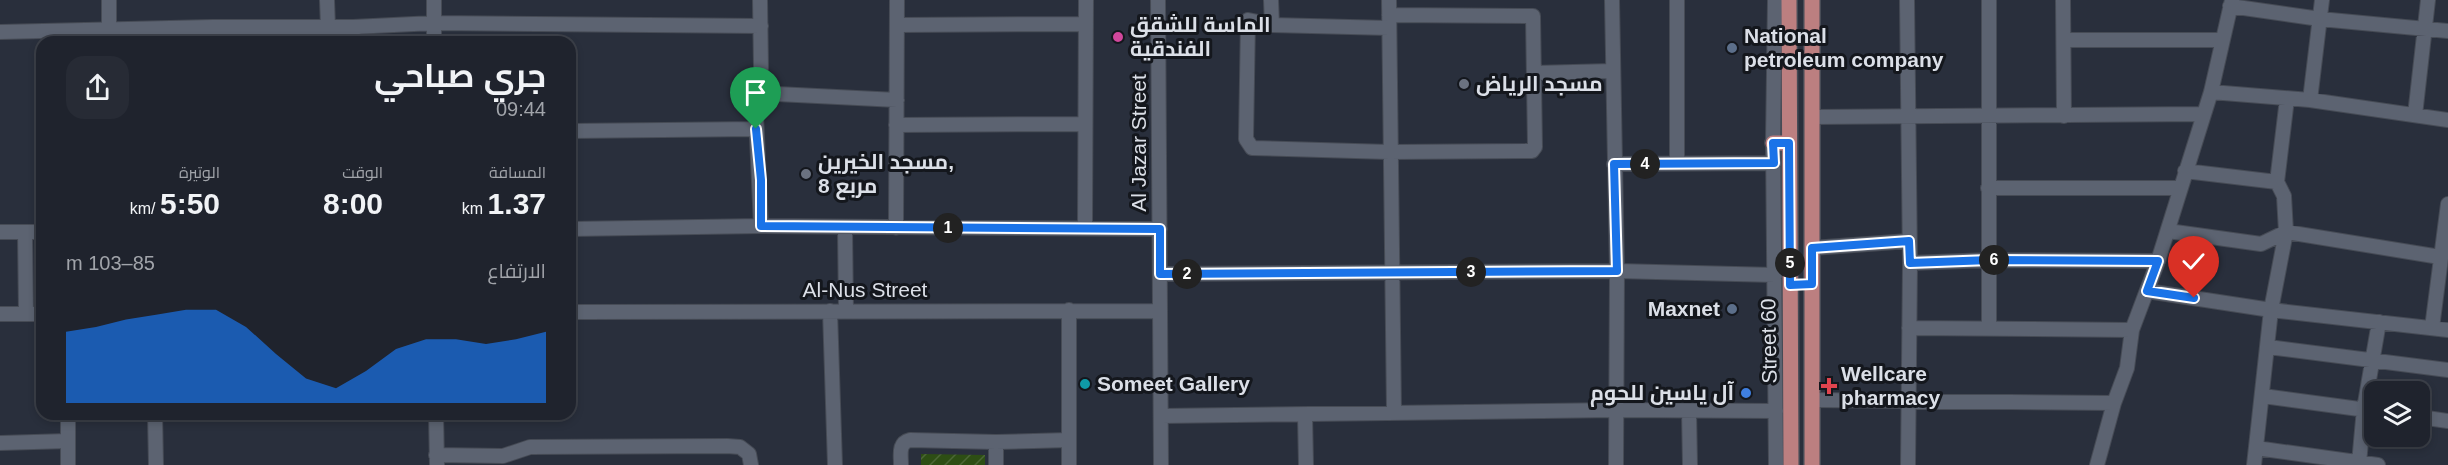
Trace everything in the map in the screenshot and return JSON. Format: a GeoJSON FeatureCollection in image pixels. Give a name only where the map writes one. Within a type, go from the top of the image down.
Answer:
{"type":"FeatureCollection","features":[{"type":"Feature","properties":{"kind":"main road","name":"Street 60"},"geometry":{"type":"LineString","coordinates":[[1789,0],[1781,143],[1790,285],[1791,465]]}},
{"type":"Feature","properties":{"kind":"main road","name":"Street 60"},"geometry":{"type":"LineString","coordinates":[[1812,0],[1812,465]]}},
{"type":"Feature","properties":{"kind":"main road"},"geometry":{"type":"LineString","coordinates":[[1790,285],[1812,284]]}},
{"type":"Feature","properties":{"kind":"main road"},"geometry":{"type":"LineString","coordinates":[[1790,310],[1812,310]]}},
{"type":"Feature","properties":{"kind":"street"},"geometry":{"type":"LineString","coordinates":[[109,0],[109,36]]}},
{"type":"Feature","properties":{"kind":"street"},"geometry":{"type":"LineString","coordinates":[[327,0],[328,27]]}},
{"type":"Feature","properties":{"kind":"street"},"geometry":{"type":"LineString","coordinates":[[434,0],[434,36]]}},
{"type":"Feature","properties":{"kind":"street"},"geometry":{"type":"LineString","coordinates":[[760,0],[761,68],[755,93],[761,180],[761,226]]}},
{"type":"Feature","properties":{"kind":"street"},"geometry":{"type":"LineString","coordinates":[[896,228],[897,0]]}},
{"type":"Feature","properties":{"kind":"street"},"geometry":{"type":"LineString","coordinates":[[1085,228],[1086,0]]}},
{"type":"Feature","properties":{"kind":"street","name":"Al Jazar Street"},"geometry":{"type":"LineString","coordinates":[[1158,0],[1161,465]]}},
{"type":"Feature","properties":{"kind":"street"},"geometry":{"type":"LineString","coordinates":[[1270,0],[1272,25]]}},
{"type":"Feature","properties":{"kind":"street"},"geometry":{"type":"LineString","coordinates":[[1389,0],[1389,152],[1394,413]]}},
{"type":"Feature","properties":{"kind":"street"},"geometry":{"type":"LineString","coordinates":[[1612,0],[1617,271],[1616,465]]}},
{"type":"Feature","properties":{"kind":"street"},"geometry":{"type":"LineString","coordinates":[[1677,0],[1677,164]]}},
{"type":"Feature","properties":{"kind":"street"},"geometry":{"type":"LineString","coordinates":[[1775,0],[1781,143],[1774,163],[1776,465]]}},
{"type":"Feature","properties":{"kind":"street"},"geometry":{"type":"LineString","coordinates":[[1907,0],[1910,263],[1908,465]]}},
{"type":"Feature","properties":{"kind":"street"},"geometry":{"type":"LineString","coordinates":[[1989,0],[1989,328]]}},
{"type":"Feature","properties":{"kind":"street"},"geometry":{"type":"LineString","coordinates":[[2063,0],[2064,116]]}},
{"type":"Feature","properties":{"kind":"street"},"geometry":{"type":"LineString","coordinates":[[2310,100],[2322,0]]}},
{"type":"Feature","properties":{"kind":"street"},"geometry":{"type":"LineString","coordinates":[[2415,115],[2428,0]]}},
{"type":"Feature","properties":{"kind":"street"},"geometry":{"type":"LineString","coordinates":[[2097,465],[2114,403],[2127,368],[2132,330],[2168,231],[2211,92],[2231,3],[2320,19],[2448,31]]}},
{"type":"Feature","properties":{"kind":"street"},"geometry":{"type":"LineString","coordinates":[[1533,16],[1534,147],[1532,151],[1389,152],[1252,148],[1247,144],[1248,20],[1272,25],[1533,16]]}},
{"type":"Feature","properties":{"kind":"street"},"geometry":{"type":"LineString","coordinates":[[0,32],[109,36],[213,27],[353,27],[434,23],[760,26]]}},
{"type":"Feature","properties":{"kind":"street"},"geometry":{"type":"LineString","coordinates":[[898,25],[1086,24]]}},
{"type":"Feature","properties":{"kind":"street"},"geometry":{"type":"LineString","coordinates":[[353,27],[354,36]]}},
{"type":"Feature","properties":{"kind":"street"},"geometry":{"type":"LineString","coordinates":[[2064,39],[2222,40]]}},
{"type":"Feature","properties":{"kind":"street"},"geometry":{"type":"LineString","coordinates":[[1534,73],[1612,71]]}},
{"type":"Feature","properties":{"kind":"street"},"geometry":{"type":"LineString","coordinates":[[2211,92],[2310,100],[2448,120]]}},
{"type":"Feature","properties":{"kind":"street"},"geometry":{"type":"LineString","coordinates":[[755,93],[897,100]]}},
{"type":"Feature","properties":{"kind":"street"},"geometry":{"type":"LineString","coordinates":[[2254,465],[2271,310],[2286,232],[2284,196],[2277,183],[2287,99]]}},
{"type":"Feature","properties":{"kind":"street"},"geometry":{"type":"LineString","coordinates":[[1812,117],[2204,114]]}},
{"type":"Feature","properties":{"kind":"street"},"geometry":{"type":"LineString","coordinates":[[896,125],[1084,124]]}},
{"type":"Feature","properties":{"kind":"street"},"geometry":{"type":"LineString","coordinates":[[576,131],[756,129]]}},
{"type":"Feature","properties":{"kind":"street"},"geometry":{"type":"LineString","coordinates":[[1614,164],[1774,163]]}},
{"type":"Feature","properties":{"kind":"street"},"geometry":{"type":"LineString","coordinates":[[2185,171],[2277,183]]}},
{"type":"Feature","properties":{"kind":"street"},"geometry":{"type":"LineString","coordinates":[[1988,188],[2180,188]]}},
{"type":"Feature","properties":{"kind":"street"},"geometry":{"type":"LineString","coordinates":[[2432,328],[2448,204]]}},
{"type":"Feature","properties":{"kind":"street"},"geometry":{"type":"LineString","coordinates":[[576,230],[761,226],[1160,229]]}},
{"type":"Feature","properties":{"kind":"street"},"geometry":{"type":"LineString","coordinates":[[845,228],[846,311]]}},
{"type":"Feature","properties":{"kind":"street"},"geometry":{"type":"LineString","coordinates":[[2168,231],[2260,244],[2286,232],[2440,257]]}},
{"type":"Feature","properties":{"kind":"street"},"geometry":{"type":"LineString","coordinates":[[0,232],[36,232]]}},
{"type":"Feature","properties":{"kind":"street"},"geometry":{"type":"LineString","coordinates":[[25,232],[26,314]]}},
{"type":"Feature","properties":{"kind":"street"},"geometry":{"type":"LineString","coordinates":[[1812,248],[1909,241]]}},
{"type":"Feature","properties":{"kind":"street"},"geometry":{"type":"LineString","coordinates":[[1910,263],[1990,260],[2158,261]]}},
{"type":"Feature","properties":{"kind":"street"},"geometry":{"type":"LineString","coordinates":[[1160,274],[1617,271],[1775,275]]}},
{"type":"Feature","properties":{"kind":"street"},"geometry":{"type":"LineString","coordinates":[[2147,291],[2271,310],[2448,330]]}},
{"type":"Feature","properties":{"kind":"street"},"geometry":{"type":"LineString","coordinates":[[1069,310],[1069,465]]}},
{"type":"Feature","properties":{"kind":"street","name":"Al-Nus Street"},"geometry":{"type":"LineString","coordinates":[[576,312],[1160,310]]}},
{"type":"Feature","properties":{"kind":"street"},"geometry":{"type":"LineString","coordinates":[[830,311],[835,465]]}},
{"type":"Feature","properties":{"kind":"street"},"geometry":{"type":"LineString","coordinates":[[0,314],[36,314]]}},
{"type":"Feature","properties":{"kind":"street"},"geometry":{"type":"LineString","coordinates":[[2371,381],[2379,322]]}},
{"type":"Feature","properties":{"kind":"street"},"geometry":{"type":"LineString","coordinates":[[1909,328],[2132,330]]}},
{"type":"Feature","properties":{"kind":"street"},"geometry":{"type":"LineString","coordinates":[[2268,347],[2448,370]]}},
{"type":"Feature","properties":{"kind":"street"},"geometry":{"type":"LineString","coordinates":[[2263,396],[2364,409]]}},
{"type":"Feature","properties":{"kind":"street"},"geometry":{"type":"LineString","coordinates":[[1813,400],[2114,403]]}},
{"type":"Feature","properties":{"kind":"street"},"geometry":{"type":"LineString","coordinates":[[1161,416],[1615,410],[1776,411]]}},
{"type":"Feature","properties":{"kind":"street"},"geometry":{"type":"LineString","coordinates":[[1689,411],[1690,465]]}},
{"type":"Feature","properties":{"kind":"street"},"geometry":{"type":"LineString","coordinates":[[1305,415],[1306,465]]}},
{"type":"Feature","properties":{"kind":"street"},"geometry":{"type":"LineString","coordinates":[[2430,418],[2448,421]]}},
{"type":"Feature","properties":{"kind":"street"},"geometry":{"type":"LineString","coordinates":[[68,420],[68,465]]}},
{"type":"Feature","properties":{"kind":"street"},"geometry":{"type":"LineString","coordinates":[[155,420],[156,465]]}},
{"type":"Feature","properties":{"kind":"street"},"geometry":{"type":"LineString","coordinates":[[435,420],[437,460],[503,456],[530,447],[728,446],[740,447],[749,454],[751,465]]}},
{"type":"Feature","properties":{"kind":"street"},"geometry":{"type":"LineString","coordinates":[[2359,463],[2364,436]]}},
{"type":"Feature","properties":{"kind":"street"},"geometry":{"type":"LineString","coordinates":[[902,465],[901,446],[904,441],[910,440],[996,442],[1069,440]]}},
{"type":"Feature","properties":{"kind":"street"},"geometry":{"type":"LineString","coordinates":[[0,443],[68,441]]}},
{"type":"Feature","properties":{"kind":"street"},"geometry":{"type":"LineString","coordinates":[[996,442],[996,465]]}},
{"type":"Feature","properties":{"kind":"street"},"geometry":{"type":"LineString","coordinates":[[2256,448],[2378,465]]}},
{"type":"Feature","properties":{"kind":"green space"},"geometry":{"type":"Polygon","coordinates":[[[921,454],[985,455],[985,465],[921,465],[921,454]]]}},
{"type":"Feature","properties":{"kind":"place","name":"الماسة للشقق الفندقية"},"geometry":{"type":"Point","coordinates":[1118,37]}},
{"type":"Feature","properties":{"kind":"place","name":"National petroleum company"},"geometry":{"type":"Point","coordinates":[1732,48]}},
{"type":"Feature","properties":{"kind":"place","name":"مسجد الرياض"},"geometry":{"type":"Point","coordinates":[1464,84]}},
{"type":"Feature","properties":{"kind":"place","name":"مسجد الخيرين, مربع 8"},"geometry":{"type":"Point","coordinates":[806,174]}},
{"type":"Feature","properties":{"kind":"place","name":"Maxnet"},"geometry":{"type":"Point","coordinates":[1732,309]}},
{"type":"Feature","properties":{"kind":"place","name":"Someet Gallery"},"geometry":{"type":"Point","coordinates":[1085,384]}},
{"type":"Feature","properties":{"kind":"place","name":"Wellcare pharmacy"},"geometry":{"type":"Point","coordinates":[1829,386]}},
{"type":"Feature","properties":{"kind":"place","name":"آل ياسين للحوم"},"geometry":{"type":"Point","coordinates":[1746,393]}},
{"type":"Feature","properties":{"kind":"route"},"geometry":{"type":"LineString","coordinates":[[756,129],[761,180],[761,226],[1160,229],[1160,274],[1617,271],[1614,164],[1774,163],[1773,143],[1789,143],[1790,285],[1812,284],[1812,248],[1909,241],[1910,263],[1990,260],[2158,261],[2147,291],[2194,298]]}}]}
